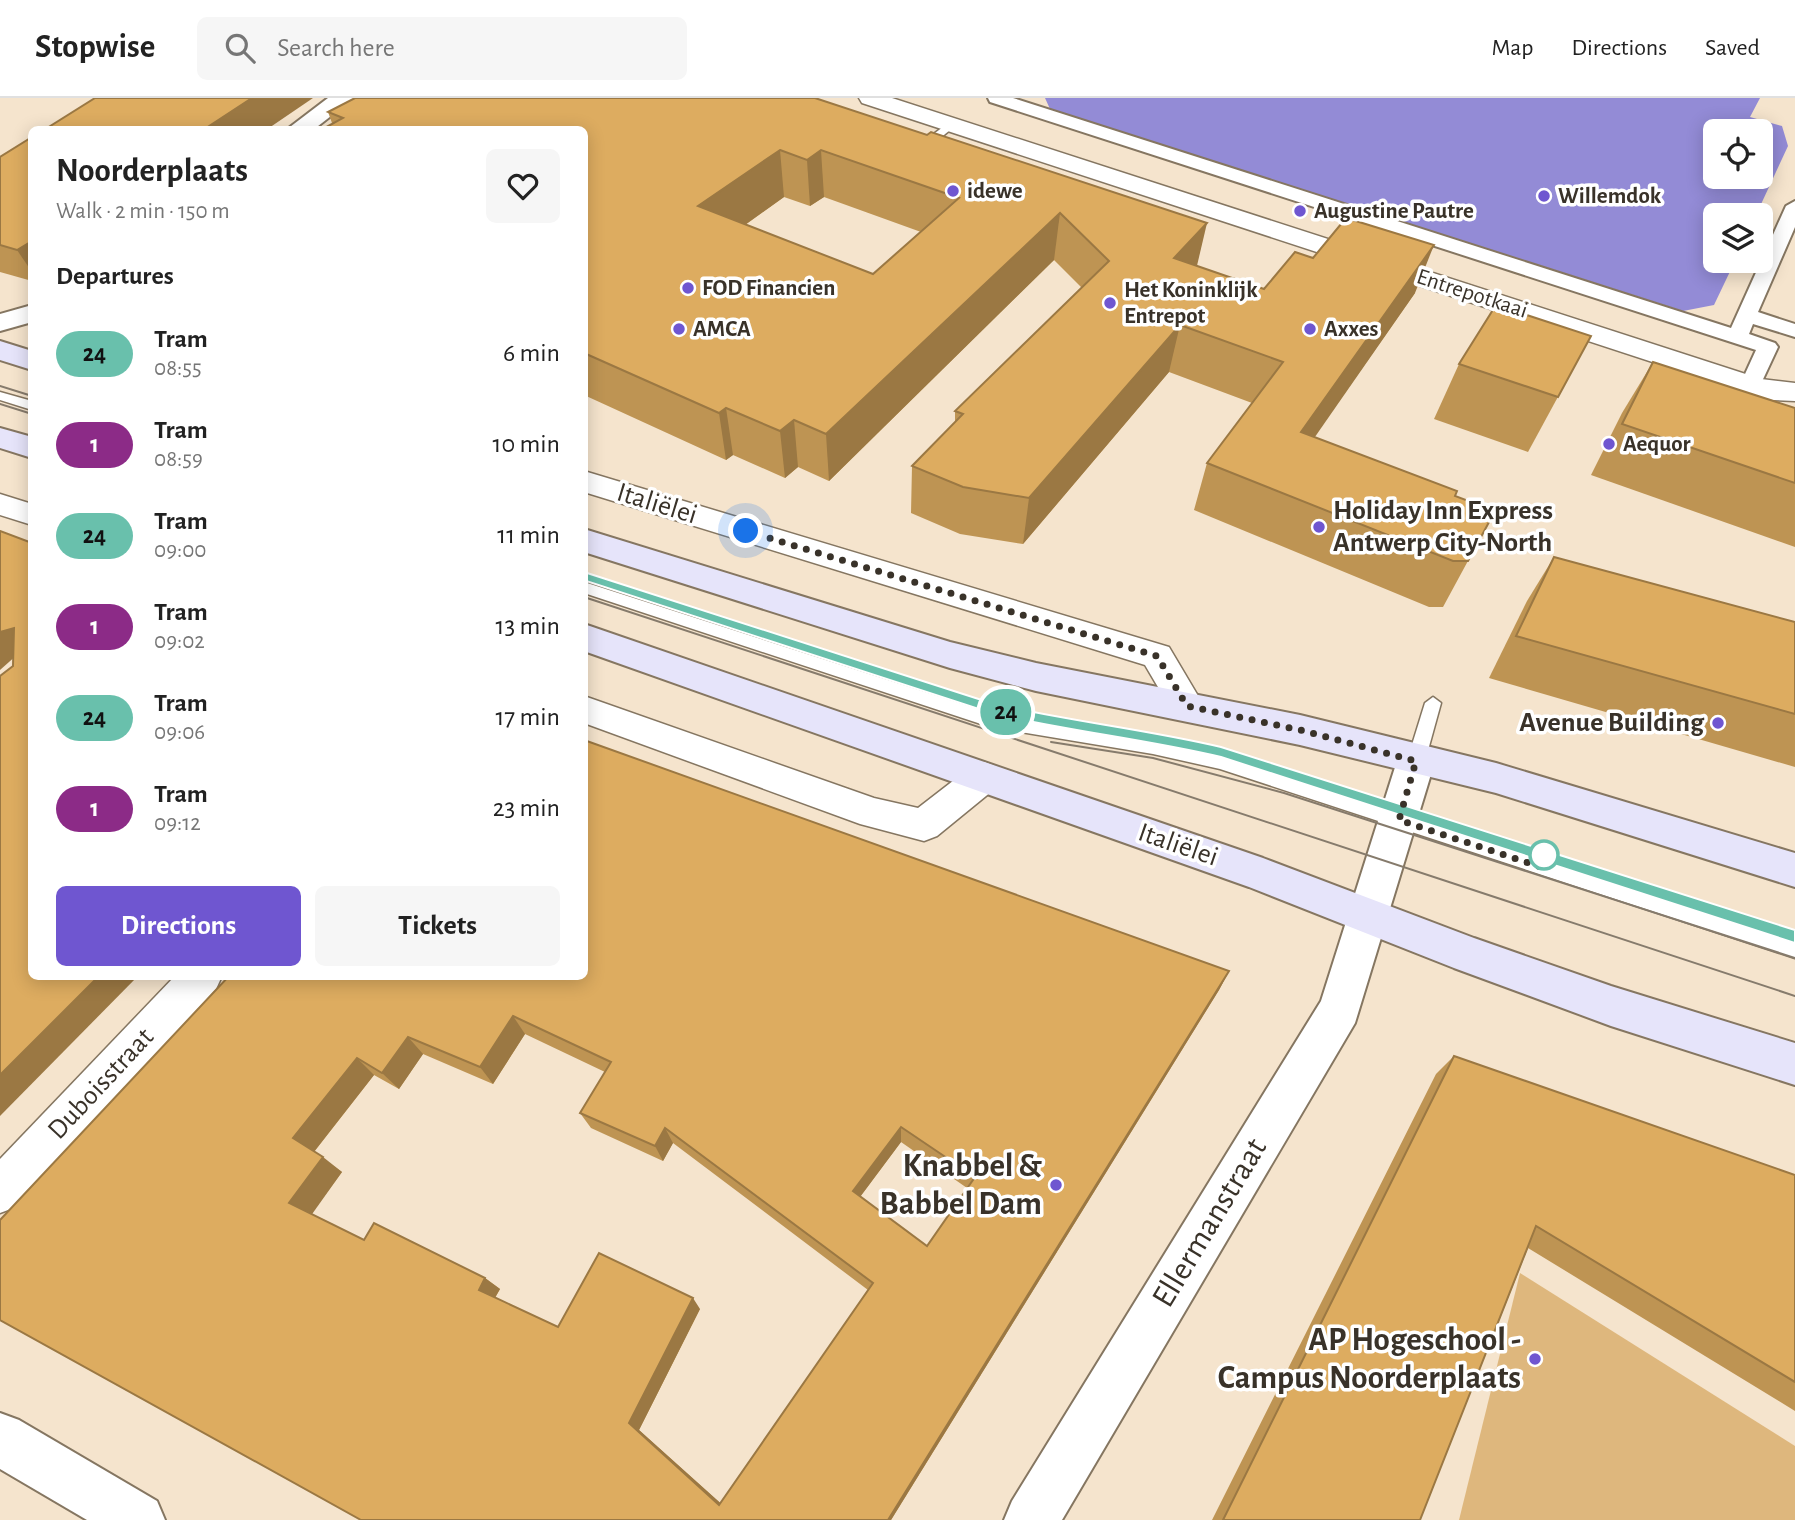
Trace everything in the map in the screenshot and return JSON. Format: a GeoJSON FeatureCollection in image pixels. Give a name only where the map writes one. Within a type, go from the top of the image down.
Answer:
{"type":"FeatureCollection","features":[{"type":"Feature","properties":{"kind":"main road"},"geometry":{"type":"LineString","coordinates":[[0,350],[28,360]]}},
{"type":"Feature","properties":{"kind":"main road"},"geometry":{"type":"LineString","coordinates":[[0,438],[28,447]]}},
{"type":"Feature","properties":{"kind":"main road","name":"Italiëlei"},"geometry":{"type":"LineString","coordinates":[[588,541],[950,655],[1036,677],[1300,730],[1416,761],[1496,778],[1795,870]]}},
{"type":"Feature","properties":{"kind":"main road","name":"Italiëlei"},"geometry":{"type":"LineString","coordinates":[[588,638],[1263,875],[1611,1006],[1795,1064]]}},
{"type":"Feature","properties":{"kind":"street"},"geometry":{"type":"LineString","coordinates":[[303,126],[343,98]]}},
{"type":"Feature","properties":{"kind":"street","name":"Entrepotkaai"},"geometry":{"type":"LineString","coordinates":[[877,98],[1751,385],[1772,391],[1795,392]]}},
{"type":"Feature","properties":{"kind":"street","name":"Entrepotkaai"},"geometry":{"type":"LineString","coordinates":[[996,98],[1768,347],[1751,385]]}},
{"type":"Feature","properties":{"kind":"street"},"geometry":{"type":"LineString","coordinates":[[1737,337],[1795,206]]}},
{"type":"Feature","properties":{"kind":"street"},"geometry":{"type":"LineString","coordinates":[[0,323],[28,314]]}},
{"type":"Feature","properties":{"kind":"street"},"geometry":{"type":"LineString","coordinates":[[1746,315],[1795,331]]}},
{"type":"Feature","properties":{"kind":"street","name":"Italiëlei"},"geometry":{"type":"LineString","coordinates":[[588,482],[1157,656],[1187,706]]}},
{"type":"Feature","properties":{"kind":"street"},"geometry":{"type":"LineString","coordinates":[[0,504],[28,514]]}},
{"type":"Feature","properties":{"kind":"street"},"geometry":{"type":"LineString","coordinates":[[588,710],[873,813],[924,825],[984,777]]}},
{"type":"Feature","properties":{"kind":"street","name":"Ellermanstraat"},"geometry":{"type":"LineString","coordinates":[[1031,1520],[1340,1009],[1416,761]]}},
{"type":"Feature","properties":{"kind":"street","name":"Duboisstraat"},"geometry":{"type":"LineString","coordinates":[[0,1191],[198,980]]}},
{"type":"Feature","properties":{"kind":"street"},"geometry":{"type":"LineString","coordinates":[[0,1439],[138,1520]]}},
{"type":"Feature","properties":{"kind":"lane"},"geometry":{"type":"LineString","coordinates":[[916,152],[951,124]]}},
{"type":"Feature","properties":{"kind":"lane"},"geometry":{"type":"LineString","coordinates":[[0,396],[28,405]]}},
{"type":"Feature","properties":{"kind":"lane"},"geometry":{"type":"LineString","coordinates":[[588,588],[980,717],[1024,727],[1153,747],[1220,762],[1795,950]]}},
{"type":"Feature","properties":{"kind":"lane"},"geometry":{"type":"LineString","coordinates":[[1416,761],[1433,703]]}},
{"type":"Feature","properties":{"kind":"shaded area","name":"Willemdok"},"geometry":{"type":"Polygon","coordinates":[[[1045,98],[1760,98],[1750,117],[1757,119],[1703,119],[1703,189],[1768,189],[1762,203],[1703,203],[1703,273],[1729,273],[1714,305],[1683,311],[1050,109],[1045,98]]]}},
{"type":"Feature","properties":{"kind":"shaded area","name":"Willemdok"},"geometry":{"type":"Polygon","coordinates":[[[1773,123],[1782,126],[1788,146],[1773,178],[1773,123]]]}},
{"type":"Feature","properties":{"kind":"shaded area"},"geometry":{"type":"Polygon","coordinates":[[[1520,1273],[1795,1446],[1795,1520],[1459,1520],[1520,1273]]]}},
{"type":"Feature","properties":{"kind":"building"},"geometry":{"type":"Polygon","coordinates":[[[95,98],[252,98],[209,126],[50,126],[95,98]]]}},
{"type":"Feature","properties":{"kind":"building"},"geometry":{"type":"Polygon","coordinates":[[[355,98],[815,98],[927,135],[931,132],[1207,223],[1174,258],[1264,289],[1295,252],[1313,258],[1346,218],[1434,245],[1301,432],[1457,491],[1455,496],[1495,511],[1468,561],[1453,561],[1207,463],[1283,362],[1180,325],[1029,498],[963,487],[912,466],[963,414],[955,411],[1109,261],[1060,213],[826,434],[794,420],[780,431],[726,408],[719,413],[588,355],[588,126],[328,126],[343,118],[328,112],[355,98]],[[780,150],[698,206],[873,274],[959,198],[821,150],[807,160],[780,150]]]}},
{"type":"Feature","properties":{"kind":"building"},"geometry":{"type":"Polygon","coordinates":[[[28,140],[28,243],[17,250],[0,245],[0,157],[28,140]]]}},
{"type":"Feature","properties":{"kind":"building"},"geometry":{"type":"Polygon","coordinates":[[[1496,305],[1591,336],[1558,397],[1459,364],[1496,305]]]}},
{"type":"Feature","properties":{"kind":"building"},"geometry":{"type":"Polygon","coordinates":[[[1653,362],[1795,408],[1795,483],[1622,424],[1653,362]]]}},
{"type":"Feature","properties":{"kind":"building"},"geometry":{"type":"Polygon","coordinates":[[[0,531],[28,542],[28,980],[95,980],[0,1075],[0,676],[13,666],[14,628],[0,632],[0,531]]]}},
{"type":"Feature","properties":{"kind":"building"},"geometry":{"type":"Polygon","coordinates":[[[1554,557],[1795,622],[1795,714],[1516,636],[1554,557]]]}},
{"type":"Feature","properties":{"kind":"building"},"geometry":{"type":"Polygon","coordinates":[[[588,741],[1229,971],[888,1520],[361,1520],[0,1320],[0,1220],[225,980],[588,980],[588,741]],[[513,1016],[480,1067],[408,1037],[382,1073],[357,1058],[293,1138],[323,1157],[289,1203],[364,1240],[374,1223],[485,1278],[479,1290],[558,1327],[599,1253],[693,1298],[629,1423],[719,1505],[873,1283],[665,1128],[655,1146],[580,1113],[611,1062],[513,1016]],[[901,1127],[853,1191],[927,1246],[975,1177],[901,1127]]]}},
{"type":"Feature","properties":{"kind":"building"},"geometry":{"type":"Polygon","coordinates":[[[1454,1056],[1795,1175],[1795,1382],[1536,1226],[1420,1520],[1223,1520],[1454,1056]]]}},
{"type":"Feature","properties":{"kind":"tram line"},"geometry":{"type":"LineString","coordinates":[[0,386],[28,395]]}},
{"type":"Feature","properties":{"kind":"tram line"},"geometry":{"type":"LineString","coordinates":[[0,404],[28,413]]}},
{"type":"Feature","properties":{"kind":"tram line"},"geometry":{"type":"LineString","coordinates":[[588,577],[991,708],[1221,752],[1795,936]]}},
{"type":"Feature","properties":{"kind":"tram line","name":"24"},"geometry":{"type":"LineString","coordinates":[[588,577],[991,708],[1027,717],[1156,736],[1221,752],[1795,936]]}},
{"type":"Feature","properties":{"kind":"tram line"},"geometry":{"type":"LineString","coordinates":[[588,598],[1795,996]]}},
{"type":"Feature","properties":{"kind":"tram line"},"geometry":{"type":"LineString","coordinates":[[1051,742],[1153,758],[1284,793],[1795,958]]}},
{"type":"Feature","properties":{"kind":"place","name":"idewe"},"geometry":{"type":"Point","coordinates":[953,191]}},
{"type":"Feature","properties":{"kind":"place","name":"Willemdok"},"geometry":{"type":"Point","coordinates":[1544,196]}},
{"type":"Feature","properties":{"kind":"place","name":"Augustine Pautre"},"geometry":{"type":"Point","coordinates":[1300,211]}},
{"type":"Feature","properties":{"kind":"place","name":"FOD Financien"},"geometry":{"type":"Point","coordinates":[688,288]}},
{"type":"Feature","properties":{"kind":"place","name":"Het Koninklijk Entrepot"},"geometry":{"type":"Point","coordinates":[1110,303]}},
{"type":"Feature","properties":{"kind":"place","name":"AMCA"},"geometry":{"type":"Point","coordinates":[679,329]}},
{"type":"Feature","properties":{"kind":"place","name":"Axxes"},"geometry":{"type":"Point","coordinates":[1310,329]}},
{"type":"Feature","properties":{"kind":"place","name":"Aequor"},"geometry":{"type":"Point","coordinates":[1609,444]}},
{"type":"Feature","properties":{"kind":"place","name":"Holiday Inn Express Antwerp City-North"},"geometry":{"type":"Point","coordinates":[1319,527]}},
{"type":"Feature","properties":{"kind":"place","name":"Avenue Building"},"geometry":{"type":"Point","coordinates":[1718,723]}},
{"type":"Feature","properties":{"kind":"place","name":"Knabbel & Babbel Dam"},"geometry":{"type":"Point","coordinates":[1056,1185]}},
{"type":"Feature","properties":{"kind":"place","name":"AP Hogeschool - Campus Noorderplaats"},"geometry":{"type":"Point","coordinates":[1535,1359]}},
{"type":"Feature","properties":{"kind":"route"},"geometry":{"type":"LineString","coordinates":[[746,531],[1157,656],[1187,706],[1300,730],[1416,761],[1399,820],[1541,867],[1544,855]]}}]}
